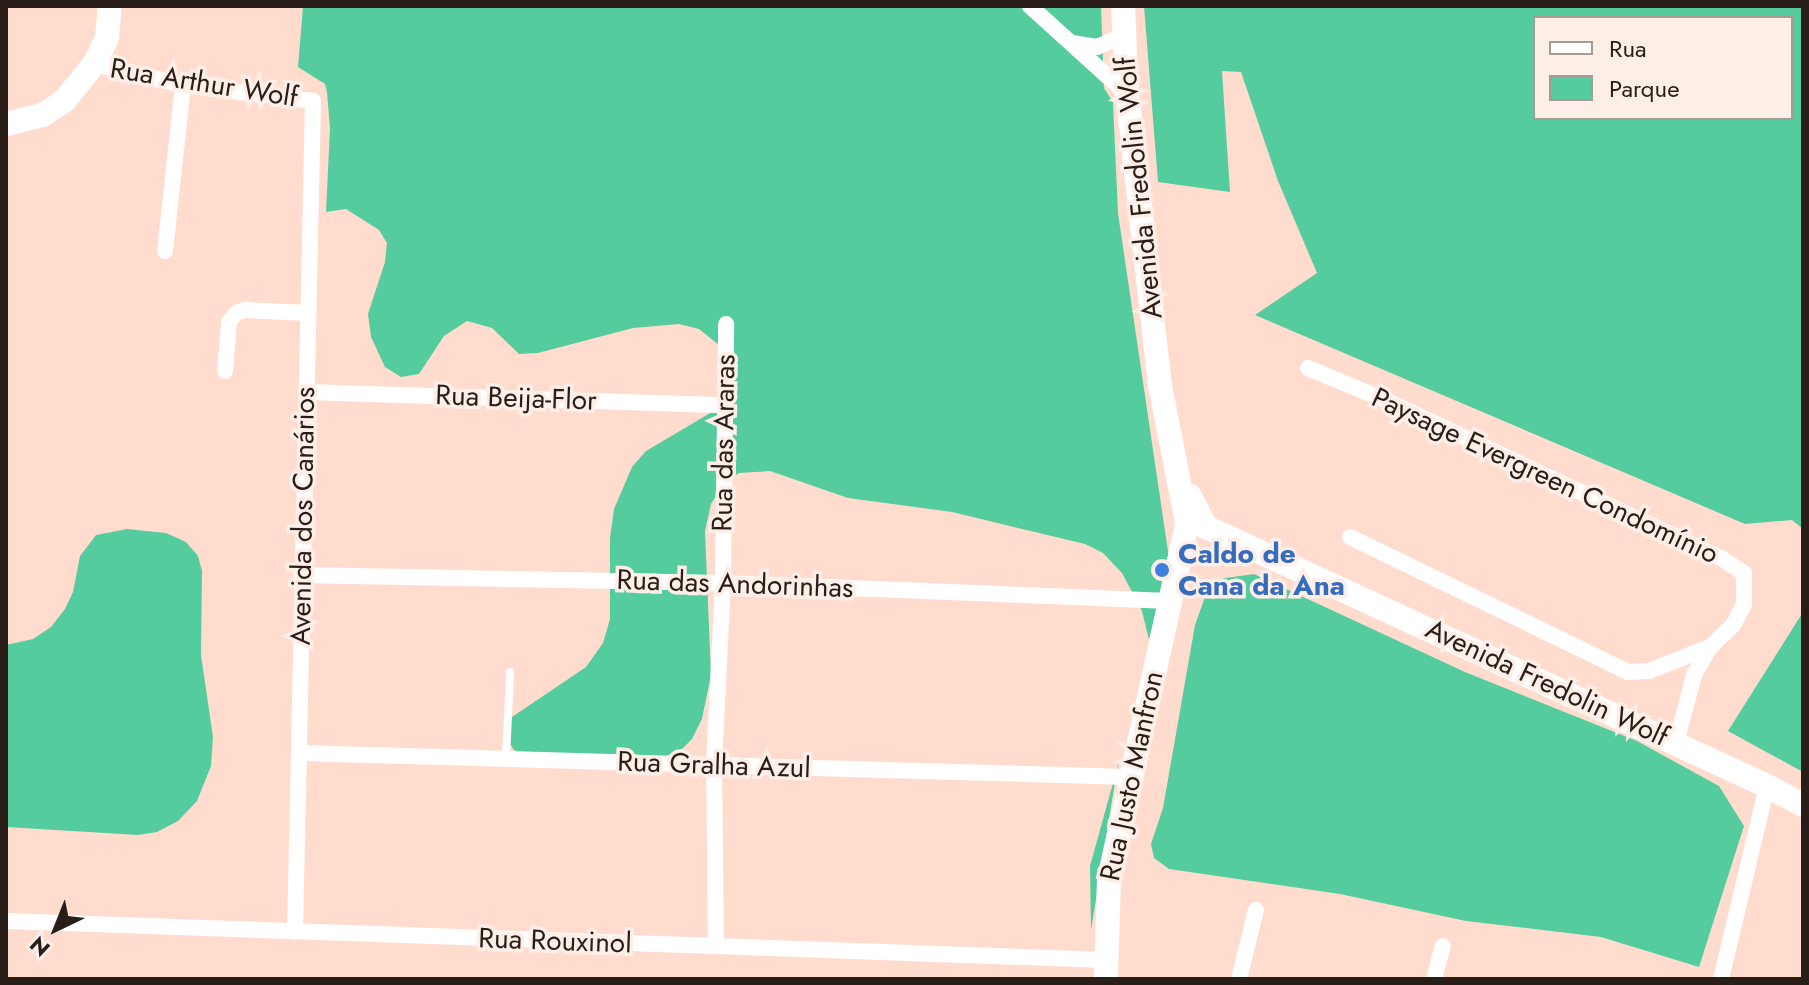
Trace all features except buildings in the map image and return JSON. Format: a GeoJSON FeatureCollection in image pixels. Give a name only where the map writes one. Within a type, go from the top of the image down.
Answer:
{"type":"FeatureCollection","features":[{"type":"Feature","properties":{"kind":"main road"},"geometry":{"type":"LineString","coordinates":[[6,124],[43,115],[65,100],[94,64],[107,38],[110,6]]}},
{"type":"Feature","properties":{"kind":"main road","name":"Avenida Fredolin Wolf"},"geometry":{"type":"LineString","coordinates":[[1123,6],[1127,94],[1160,386],[1176,464],[1197,531],[1289,564],[1803,805]]}},
{"type":"Feature","properties":{"kind":"main road","name":"Rua Justo Manfron"},"geometry":{"type":"LineString","coordinates":[[1105,969],[1109,879],[1129,777],[1169,601],[1197,531]]}},
{"type":"Feature","properties":{"kind":"street"},"geometry":{"type":"LineString","coordinates":[[1030,6],[1127,94]]}},
{"type":"Feature","properties":{"kind":"street"},"geometry":{"type":"LineString","coordinates":[[1070,42],[1097,47],[1110,44],[1124,35]]}},
{"type":"Feature","properties":{"kind":"street","name":"Rua Arthur Wolf"},"geometry":{"type":"LineString","coordinates":[[94,64],[183,85],[313,101]]}},
{"type":"Feature","properties":{"kind":"street"},"geometry":{"type":"LineString","coordinates":[[165,251],[183,85]]}},
{"type":"Feature","properties":{"kind":"street","name":"Avenida dos Canários"},"geometry":{"type":"LineString","coordinates":[[295,932],[313,101]]}},
{"type":"Feature","properties":{"kind":"street"},"geometry":{"type":"LineString","coordinates":[[225,371],[229,322],[236,313],[245,310],[308,313]]}},
{"type":"Feature","properties":{"kind":"street","name":"Rua das Araras"},"geometry":{"type":"LineString","coordinates":[[716,946],[714,765],[723,583],[726,324]]}},
{"type":"Feature","properties":{"kind":"street","name":"Paysage Evergreen Condomínio"},"geometry":{"type":"LineString","coordinates":[[1308,368],[1387,401],[1680,538],[1744,573],[1747,591],[1744,604],[1734,624],[1710,647],[1694,675],[1676,743]]}},
{"type":"Feature","properties":{"kind":"street","name":"Rua Beija-Flor"},"geometry":{"type":"LineString","coordinates":[[306,392],[725,405]]}},
{"type":"Feature","properties":{"kind":"street","name":"Paysage Evergreen Condomínio"},"geometry":{"type":"LineString","coordinates":[[1350,537],[1628,672],[1649,671],[1710,647]]}},
{"type":"Feature","properties":{"kind":"street","name":"Rua das Andorinhas"},"geometry":{"type":"LineString","coordinates":[[301,575],[723,583],[1169,601]]}},
{"type":"Feature","properties":{"kind":"street","name":"Rua Gralha Azul"},"geometry":{"type":"LineString","coordinates":[[299,753],[1129,777]]}},
{"type":"Feature","properties":{"kind":"street"},"geometry":{"type":"LineString","coordinates":[[1721,979],[1767,786]]}},
{"type":"Feature","properties":{"kind":"street"},"geometry":{"type":"LineString","coordinates":[[1239,979],[1256,910]]}},
{"type":"Feature","properties":{"kind":"street","name":"Rua Rouxinol"},"geometry":{"type":"LineString","coordinates":[[6,921],[716,946],[1105,969]]}},
{"type":"Feature","properties":{"kind":"street"},"geometry":{"type":"LineString","coordinates":[[1434,979],[1443,946]]}},
{"type":"Feature","properties":{"kind":"lane"},"geometry":{"type":"LineString","coordinates":[[506,759],[510,672]]}},
{"type":"Feature","properties":{"kind":"green space"},"geometry":{"type":"Polygon","coordinates":[[[303,6],[1101,6],[1104,88],[1113,102],[1118,213],[1169,558],[1149,640],[1142,611],[1122,573],[1103,553],[1085,544],[952,512],[848,498],[770,471],[739,473],[724,483],[711,504],[705,531],[711,675],[702,719],[692,739],[682,749],[666,756],[642,758],[532,758],[514,750],[504,735],[509,719],[586,667],[603,643],[610,619],[610,538],[614,509],[632,467],[646,451],[717,409],[729,392],[738,365],[729,353],[699,329],[679,324],[633,328],[538,353],[519,354],[492,328],[467,321],[444,336],[419,374],[401,377],[385,367],[371,337],[368,314],[385,262],[387,243],[379,230],[346,209],[326,212],[330,128],[327,92],[325,84],[298,67],[303,6]]]}},
{"type":"Feature","properties":{"kind":"green space"},"geometry":{"type":"Polygon","coordinates":[[[1144,6],[1803,6],[1803,529],[1792,520],[1745,524],[1255,315],[1317,273],[1278,181],[1241,72],[1222,71],[1230,192],[1158,182],[1144,6]]]}},
{"type":"Feature","properties":{"kind":"green space"},"geometry":{"type":"Polygon","coordinates":[[[127,529],[166,533],[186,542],[198,556],[202,571],[201,655],[213,737],[211,766],[197,801],[178,821],[157,832],[138,835],[6,827],[6,645],[33,639],[51,627],[73,592],[80,556],[96,535],[127,529]]]}},
{"type":"Feature","properties":{"kind":"green space"},"geometry":{"type":"Polygon","coordinates":[[[1254,574],[1465,672],[1637,741],[1719,786],[1744,826],[1699,967],[1601,937],[1466,921],[1340,894],[1169,869],[1154,858],[1151,844],[1163,808],[1195,625],[1211,580],[1254,574]]]}},
{"type":"Feature","properties":{"kind":"green space"},"geometry":{"type":"Polygon","coordinates":[[[1803,612],[1803,772],[1728,731],[1803,612]]]}},
{"type":"Feature","properties":{"kind":"green space"},"geometry":{"type":"Polygon","coordinates":[[[1120,758],[1116,776],[1091,930],[1090,866],[1120,758]]]}},
{"type":"Feature","properties":{"kind":"place","name":"Caldo de Cana da Ana"},"geometry":{"type":"Point","coordinates":[1162,570]}}]}
